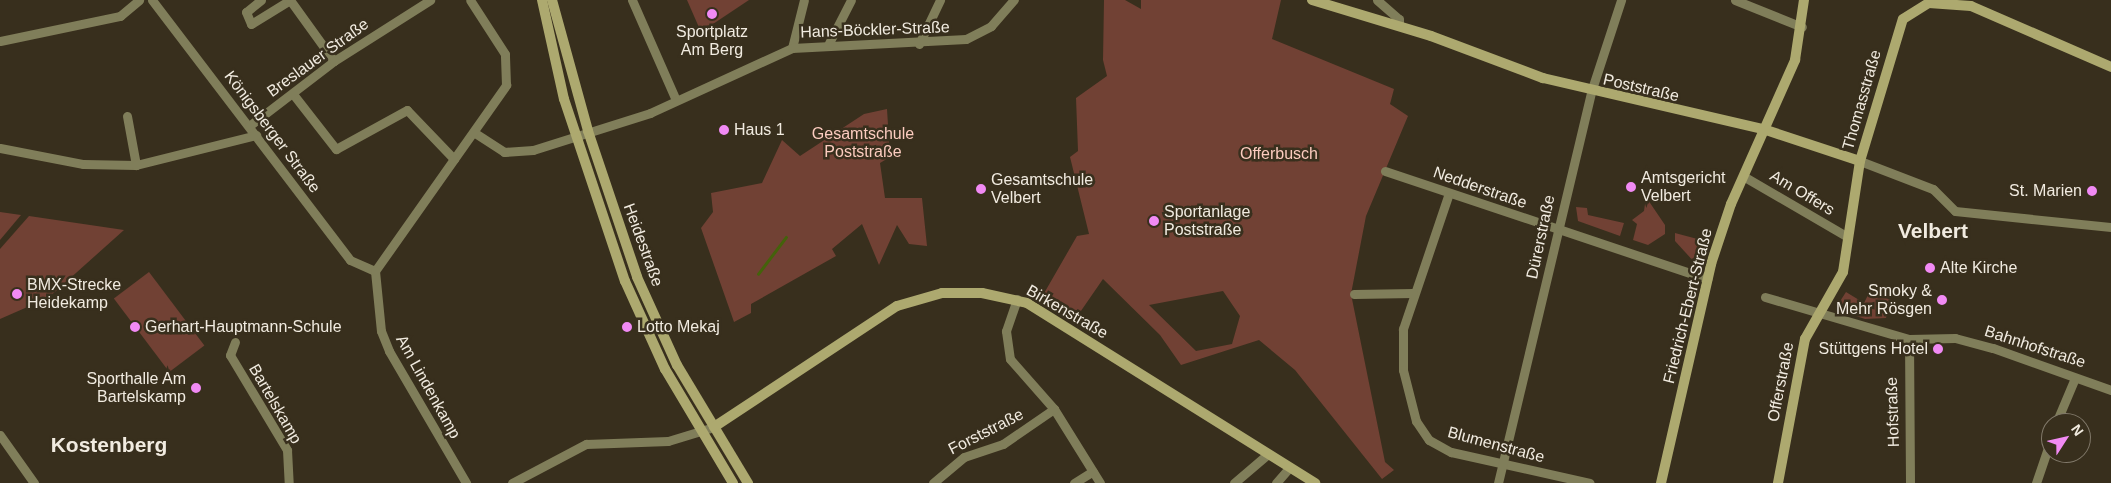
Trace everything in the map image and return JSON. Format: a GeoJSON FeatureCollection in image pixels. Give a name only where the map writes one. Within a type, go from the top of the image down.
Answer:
{"type":"FeatureCollection","features":[{"type":"Feature","properties":{"kind":"street"},"geometry":{"type":"LineString","coordinates":[[0,41],[111,18],[128,11],[139,0]]}},
{"type":"Feature","properties":{"kind":"street","name":"Königsberger Straße"},"geometry":{"type":"LineString","coordinates":[[152,0],[350,260],[375,271]]}},
{"type":"Feature","properties":{"kind":"street"},"geometry":{"type":"LineString","coordinates":[[261,0],[246,12],[251,24],[290,0],[334,61]]}},
{"type":"Feature","properties":{"kind":"street","name":"Breslauer Straße"},"geometry":{"type":"LineString","coordinates":[[249,126],[334,61],[430,0]]}},
{"type":"Feature","properties":{"kind":"street"},"geometry":{"type":"LineString","coordinates":[[375,271],[454,159],[475,134],[503,91],[508,72],[502,49],[470,0]]}},
{"type":"Feature","properties":{"kind":"street","name":"Heidestraße"},"geometry":{"type":"LineString","coordinates":[[542,0],[576,135],[625,281],[661,361],[732,483]]}},
{"type":"Feature","properties":{"kind":"street","name":"Heidestraße"},"geometry":{"type":"LineString","coordinates":[[552,0],[588,132],[637,277],[677,365],[748,483]]}},
{"type":"Feature","properties":{"kind":"street"},"geometry":{"type":"LineString","coordinates":[[632,0],[676,100]]}},
{"type":"Feature","properties":{"kind":"street"},"geometry":{"type":"LineString","coordinates":[[792,48],[804,0]]}},
{"type":"Feature","properties":{"kind":"street"},"geometry":{"type":"LineString","coordinates":[[829,43],[851,0]]}},
{"type":"Feature","properties":{"kind":"street"},"geometry":{"type":"LineString","coordinates":[[919,44],[940,0]]}},
{"type":"Feature","properties":{"kind":"street","name":"Hans-Böckler-Straße"},"geometry":{"type":"LineString","coordinates":[[475,134],[504,152],[533,150],[676,100],[792,48],[829,43],[919,44],[957,42],[975,35],[996,22],[1014,0]]}},
{"type":"Feature","properties":{"kind":"street","name":"Poststraße"},"geometry":{"type":"LineString","coordinates":[[1312,0],[1399,26],[1591,92],[1763,129],[1860,161],[1933,189],[1955,211],[2111,227]]}},
{"type":"Feature","properties":{"kind":"street"},"geometry":{"type":"LineString","coordinates":[[1377,0],[1397,17],[1399,26]]}},
{"type":"Feature","properties":{"kind":"street","name":"Dürerstraße"},"geometry":{"type":"LineString","coordinates":[[1498,483],[1506,464],[1556,231],[1591,92],[1621,0]]}},
{"type":"Feature","properties":{"kind":"street"},"geometry":{"type":"LineString","coordinates":[[1735,0],[1802,27]]}},
{"type":"Feature","properties":{"kind":"street","name":"Friedrich-Ebert-Straße"},"geometry":{"type":"LineString","coordinates":[[1661,483],[1707,279],[1743,176],[1792,67],[1802,27],[1804,0]]}},
{"type":"Feature","properties":{"kind":"street"},"geometry":{"type":"LineString","coordinates":[[1943,1],[1971,6],[2111,67]]}},
{"type":"Feature","properties":{"kind":"street","name":"Thomasstraße"},"geometry":{"type":"LineString","coordinates":[[1846,236],[1860,161],[1898,28],[1915,8],[1943,1]]}},
{"type":"Feature","properties":{"kind":"street"},"geometry":{"type":"LineString","coordinates":[[293,94],[336,149],[407,110],[454,159]]}},
{"type":"Feature","properties":{"kind":"street"},"geometry":{"type":"LineString","coordinates":[[127,116],[136,165]]}},
{"type":"Feature","properties":{"kind":"street"},"geometry":{"type":"LineString","coordinates":[[0,148],[83,164],[136,165],[256,135]]}},
{"type":"Feature","properties":{"kind":"street","name":"Nedderstraße"},"geometry":{"type":"LineString","coordinates":[[1385,171],[1556,231],[1707,279]]}},
{"type":"Feature","properties":{"kind":"street","name":"Am Offers"},"geometry":{"type":"LineString","coordinates":[[1743,176],[1846,236]]}},
{"type":"Feature","properties":{"kind":"street","name":"Blumenstraße"},"geometry":{"type":"LineString","coordinates":[[1448,193],[1413,293],[1402,350],[1416,421],[1440,447],[1590,483]]}},
{"type":"Feature","properties":{"kind":"street","name":"Offerstraße"},"geometry":{"type":"LineString","coordinates":[[1778,483],[1805,339],[1843,272],[1846,236]]}},
{"type":"Feature","properties":{"kind":"street","name":"Am Lindenkamp"},"geometry":{"type":"LineString","coordinates":[[375,271],[381,331],[389,351],[466,483]]}},
{"type":"Feature","properties":{"kind":"street","name":"Birkenstraße"},"geometry":{"type":"LineString","coordinates":[[714,427],[897,306],[959,292],[1017,299],[1315,483]]}},
{"type":"Feature","properties":{"kind":"street"},"geometry":{"type":"LineString","coordinates":[[1354,294],[1413,293]]}},
{"type":"Feature","properties":{"kind":"street"},"geometry":{"type":"LineString","coordinates":[[1765,297],[1818,315],[1909,340]]}},
{"type":"Feature","properties":{"kind":"street"},"geometry":{"type":"LineString","coordinates":[[1017,299],[1006,331],[1010,359],[1054,409],[1100,483]]}},
{"type":"Feature","properties":{"kind":"street","name":"Bahnhofstraße"},"geometry":{"type":"LineString","coordinates":[[1909,340],[1947,337],[1993,348],[2111,390]]}},
{"type":"Feature","properties":{"kind":"street","name":"Hofstraße"},"geometry":{"type":"LineString","coordinates":[[1909,340],[1910,483]]}},
{"type":"Feature","properties":{"kind":"street","name":"Bartelskamp"},"geometry":{"type":"LineString","coordinates":[[235,342],[230,355],[287,450],[289,483]]}},
{"type":"Feature","properties":{"kind":"street"},"geometry":{"type":"LineString","coordinates":[[2060,413],[2075,378]]}},
{"type":"Feature","properties":{"kind":"street","name":"Forststraße"},"geometry":{"type":"LineString","coordinates":[[933,483],[964,457],[1003,444],[1054,409]]}},
{"type":"Feature","properties":{"kind":"street"},"geometry":{"type":"LineString","coordinates":[[512,483],[586,444],[668,441],[714,427]]}},
{"type":"Feature","properties":{"kind":"street"},"geometry":{"type":"LineString","coordinates":[[0,434],[34,483]]}},
{"type":"Feature","properties":{"kind":"street"},"geometry":{"type":"LineString","coordinates":[[1234,483],[1268,454]]}},
{"type":"Feature","properties":{"kind":"street"},"geometry":{"type":"LineString","coordinates":[[2036,483],[2043,463]]}},
{"type":"Feature","properties":{"kind":"street"},"geometry":{"type":"LineString","coordinates":[[1276,483],[1290,468]]}},
{"type":"Feature","properties":{"kind":"street"},"geometry":{"type":"LineString","coordinates":[[1074,483],[1093,471]]}},
{"type":"Feature","properties":{"kind":"green space","name":"Sportplatz Am Berg"},"geometry":{"type":"Polygon","coordinates":[[[687,0],[749,0],[701,32],[687,0]]]}},
{"type":"Feature","properties":{"kind":"green space","name":"Offerbusch"},"geometry":{"type":"Polygon","coordinates":[[[1104,0],[1125,0],[1141,9],[1141,0],[1281,0],[1272,39],[1394,89],[1390,104],[1408,116],[1366,216],[1351,294],[1385,462],[1394,470],[1382,479],[1295,370],[1259,340],[1181,365],[1160,335],[1103,279],[1074,321],[1039,302],[1077,236],[1089,234],[1070,157],[1078,151],[1076,98],[1107,76],[1103,60],[1104,0]],[[1223,291],[1149,305],[1196,351],[1232,344],[1240,316],[1223,291]]]}},
{"type":"Feature","properties":{"kind":"green space","name":"Gesamtschule Poststraße"},"geometry":{"type":"Polygon","coordinates":[[[887,109],[890,157],[880,163],[885,198],[922,198],[927,246],[909,244],[897,225],[879,265],[862,224],[832,249],[836,256],[751,304],[751,313],[734,322],[701,228],[713,212],[711,193],[762,183],[782,140],[800,156],[864,114],[887,109]]]}},
{"type":"Feature","properties":{"kind":"green space"},"geometry":{"type":"Polygon","coordinates":[[[1646,197],[1665,225],[1665,234],[1648,245],[1633,240],[1637,224],[1632,220],[1644,211],[1646,197]]]}},
{"type":"Feature","properties":{"kind":"green space"},"geometry":{"type":"Polygon","coordinates":[[[1576,207],[1587,208],[1588,215],[1624,223],[1620,236],[1578,221],[1576,207]]]}},
{"type":"Feature","properties":{"kind":"green space"},"geometry":{"type":"Polygon","coordinates":[[[0,212],[21,215],[0,240],[0,212]]]}},
{"type":"Feature","properties":{"kind":"green space"},"geometry":{"type":"Polygon","coordinates":[[[29,216],[124,230],[48,298],[0,319],[0,249],[29,216]]]}},
{"type":"Feature","properties":{"kind":"green space"},"geometry":{"type":"Polygon","coordinates":[[[1675,233],[1705,241],[1696,264],[1675,241],[1675,233]]]}},
{"type":"Feature","properties":{"kind":"green space"},"geometry":{"type":"Polygon","coordinates":[[[149,272],[204,345],[169,372],[114,298],[149,272]]]}},
{"type":"Feature","properties":{"kind":"green space"},"geometry":{"type":"Polygon","coordinates":[[[1870,291],[1891,300],[1886,318],[1865,319],[1835,309],[1846,292],[1864,303],[1870,291]]]}},
{"type":"Feature","properties":{"kind":"waterway"},"geometry":{"type":"LineString","coordinates":[[758,274],[786,237]]}},
{"type":"Feature","properties":{"kind":"place","name":"Sportplatz Am Berg"},"geometry":{"type":"Point","coordinates":[712,14]}},
{"type":"Feature","properties":{"kind":"place","name":"Haus 1"},"geometry":{"type":"Point","coordinates":[724,130]}},
{"type":"Feature","properties":{"kind":"place","name":"Amtsgericht Velbert"},"geometry":{"type":"Point","coordinates":[1631,187]}},
{"type":"Feature","properties":{"kind":"place","name":"Gesamtschule Velbert"},"geometry":{"type":"Point","coordinates":[981,189]}},
{"type":"Feature","properties":{"kind":"place","name":"St. Marien"},"geometry":{"type":"Point","coordinates":[2092,191]}},
{"type":"Feature","properties":{"kind":"place","name":"Sportanlage Poststraße"},"geometry":{"type":"Point","coordinates":[1154,221]}},
{"type":"Feature","properties":{"kind":"place","name":"Alte Kirche"},"geometry":{"type":"Point","coordinates":[1930,268]}},
{"type":"Feature","properties":{"kind":"place","name":"BMX-Strecke Heidekamp"},"geometry":{"type":"Point","coordinates":[17,294]}},
{"type":"Feature","properties":{"kind":"place","name":"Smoky & Mehr Rösgen"},"geometry":{"type":"Point","coordinates":[1942,300]}},
{"type":"Feature","properties":{"kind":"place","name":"Gerhart-Hauptmann-Schule"},"geometry":{"type":"Point","coordinates":[135,327]}},
{"type":"Feature","properties":{"kind":"place","name":"Lotto Mekaj"},"geometry":{"type":"Point","coordinates":[627,327]}},
{"type":"Feature","properties":{"kind":"place","name":"Stüttgens Hotel"},"geometry":{"type":"Point","coordinates":[1938,349]}},
{"type":"Feature","properties":{"kind":"place","name":"Sporthalle Am Bartelskamp"},"geometry":{"type":"Point","coordinates":[196,388]}},
{"type":"Feature","properties":{"kind":"district","name":"Velbert"},"geometry":{"type":"Point","coordinates":[1933,231]}},
{"type":"Feature","properties":{"kind":"district","name":"Kostenberg"},"geometry":{"type":"Point","coordinates":[109,445]}}]}
